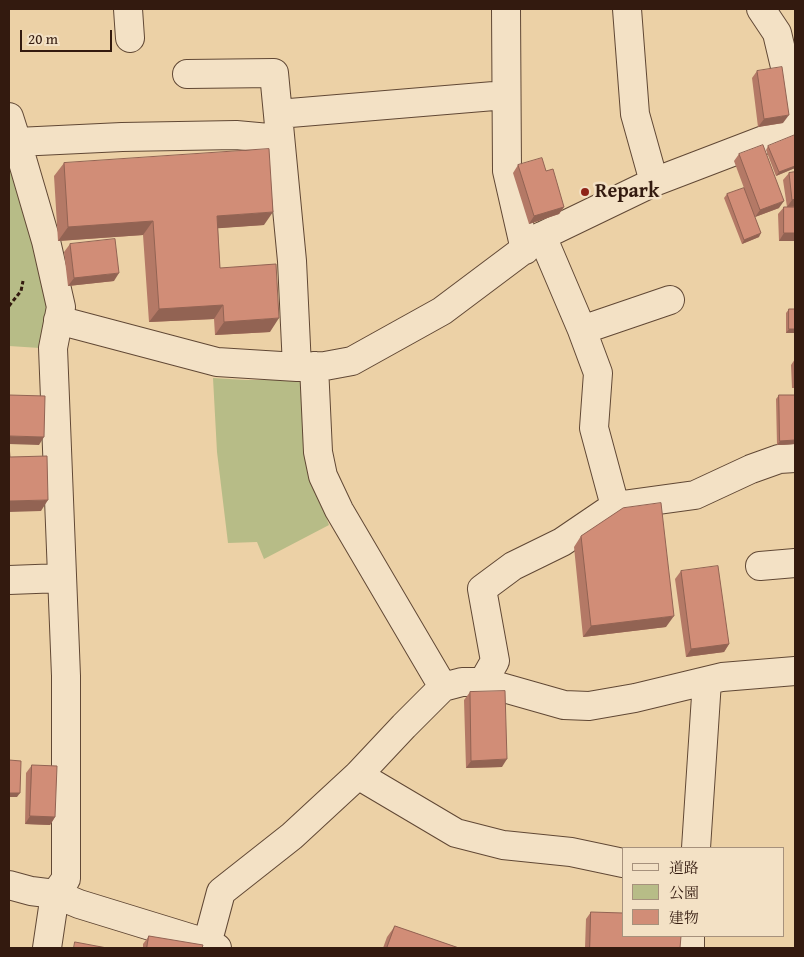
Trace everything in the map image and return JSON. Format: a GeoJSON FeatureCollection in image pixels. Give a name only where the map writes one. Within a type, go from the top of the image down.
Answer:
{"type":"FeatureCollection","features":[{"type":"Feature","properties":{"kind":"street"},"geometry":{"type":"LineString","coordinates":[[128,9],[130,38]]}},
{"type":"Feature","properties":{"kind":"street"},"geometry":{"type":"LineString","coordinates":[[506,9],[507,171],[533,243],[582,330],[598,373],[594,428],[615,506]]}},
{"type":"Feature","properties":{"kind":"street"},"geometry":{"type":"LineString","coordinates":[[627,9],[635,114],[654,182]]}},
{"type":"Feature","properties":{"kind":"street"},"geometry":{"type":"LineString","coordinates":[[761,9],[777,33],[795,109]]}},
{"type":"Feature","properties":{"kind":"street"},"geometry":{"type":"LineString","coordinates":[[187,74],[274,73],[292,261],[318,452],[323,476],[339,510],[443,687]]}},
{"type":"Feature","properties":{"kind":"street"},"geometry":{"type":"LineString","coordinates":[[48,948],[56,894],[66,880],[66,676],[53,348],[61,307],[46,240],[13,130],[122,137],[236,135],[279,126],[506,95]]}},
{"type":"Feature","properties":{"kind":"street"},"geometry":{"type":"LineString","coordinates":[[58,320],[217,362],[325,366],[352,360],[442,311],[533,243],[654,182],[795,128]]}},
{"type":"Feature","properties":{"kind":"street"},"geometry":{"type":"LineString","coordinates":[[582,330],[670,300]]}},
{"type":"Feature","properties":{"kind":"street"},"geometry":{"type":"LineString","coordinates":[[484,682],[495,661],[482,589],[512,566],[562,542],[615,506],[695,495],[758,466],[779,459],[795,458]]}},
{"type":"Feature","properties":{"kind":"street"},"geometry":{"type":"LineString","coordinates":[[760,566],[795,563]]}},
{"type":"Feature","properties":{"kind":"street"},"geometry":{"type":"LineString","coordinates":[[9,580],[62,578]]}},
{"type":"Feature","properties":{"kind":"street"},"geometry":{"type":"LineString","coordinates":[[9,885],[32,892],[56,894],[79,904],[210,946],[221,892],[292,836],[358,775],[443,687],[462,682],[484,682],[564,705],[589,706],[635,698],[722,677],[795,671]]}},
{"type":"Feature","properties":{"kind":"street"},"geometry":{"type":"LineString","coordinates":[[696,847],[707,681]]}},
{"type":"Feature","properties":{"kind":"street"},"geometry":{"type":"LineString","coordinates":[[358,775],[456,833],[503,845],[571,852],[622,863]]}},
{"type":"Feature","properties":{"kind":"path"},"geometry":{"type":"LineString","coordinates":[[9,306],[20,291],[25,274]]}},
{"type":"Feature","properties":{"kind":"green space"},"geometry":{"type":"Polygon","coordinates":[[[9,157],[49,303],[40,348],[9,346],[9,157]]]}},
{"type":"Feature","properties":{"kind":"green space"},"geometry":{"type":"Polygon","coordinates":[[[213,378],[300,380],[305,457],[329,525],[264,559],[257,542],[228,543],[217,452],[213,378]]]}},
{"type":"Feature","properties":{"kind":"building"},"geometry":{"type":"Polygon","coordinates":[[[782,67],[789,115],[764,119],[757,71],[782,67]]]}},
{"type":"Feature","properties":{"kind":"building"},"geometry":{"type":"Polygon","coordinates":[[[795,135],[795,166],[779,172],[768,146],[795,135]]]}},
{"type":"Feature","properties":{"kind":"building"},"geometry":{"type":"Polygon","coordinates":[[[763,145],[784,201],[760,210],[739,154],[763,145]]]}},
{"type":"Feature","properties":{"kind":"building"},"geometry":{"type":"Polygon","coordinates":[[[269,149],[273,212],[217,216],[220,268],[276,264],[279,318],[224,322],[223,305],[159,309],[153,221],[68,227],[64,163],[269,149]]]}},
{"type":"Feature","properties":{"kind":"building"},"geometry":{"type":"Polygon","coordinates":[[[542,158],[546,171],[553,169],[564,207],[534,216],[518,165],[542,158]]]}},
{"type":"Feature","properties":{"kind":"building"},"geometry":{"type":"Polygon","coordinates":[[[795,172],[795,199],[792,200],[789,173],[795,172]]]}},
{"type":"Feature","properties":{"kind":"building"},"geometry":{"type":"Polygon","coordinates":[[[744,188],[761,233],[744,240],[727,194],[744,188]]]}},
{"type":"Feature","properties":{"kind":"building"},"geometry":{"type":"Polygon","coordinates":[[[784,207],[795,207],[795,233],[784,233],[784,207]]]}},
{"type":"Feature","properties":{"kind":"building"},"geometry":{"type":"Polygon","coordinates":[[[115,239],[119,273],[74,278],[70,244],[115,239]]]}},
{"type":"Feature","properties":{"kind":"building"},"geometry":{"type":"Polygon","coordinates":[[[789,309],[795,309],[795,329],[789,329],[789,309]]]}},
{"type":"Feature","properties":{"kind":"building"},"geometry":{"type":"Polygon","coordinates":[[[9,395],[45,396],[44,437],[9,436],[9,395]]]}},
{"type":"Feature","properties":{"kind":"building"},"geometry":{"type":"Polygon","coordinates":[[[779,395],[795,395],[795,440],[780,441],[779,395]]]}},
{"type":"Feature","properties":{"kind":"building"},"geometry":{"type":"Polygon","coordinates":[[[9,445],[10,457],[47,456],[48,500],[9,501],[9,445]]]}},
{"type":"Feature","properties":{"kind":"building"},"geometry":{"type":"Polygon","coordinates":[[[661,503],[674,616],[591,626],[581,536],[623,508],[661,503]]]}},
{"type":"Feature","properties":{"kind":"building"},"geometry":{"type":"Polygon","coordinates":[[[718,566],[729,644],[691,649],[681,571],[718,566]]]}},
{"type":"Feature","properties":{"kind":"building"},"geometry":{"type":"Polygon","coordinates":[[[505,691],[507,759],[471,761],[470,692],[505,691]]]}},
{"type":"Feature","properties":{"kind":"building"},"geometry":{"type":"Polygon","coordinates":[[[9,760],[21,761],[20,793],[9,793],[9,760]]]}},
{"type":"Feature","properties":{"kind":"building"},"geometry":{"type":"Polygon","coordinates":[[[32,765],[57,766],[55,817],[30,816],[32,765]]]}},
{"type":"Feature","properties":{"kind":"building"},"geometry":{"type":"Polygon","coordinates":[[[591,912],[622,913],[622,937],[681,937],[680,948],[590,948],[591,912]]]}},
{"type":"Feature","properties":{"kind":"building"},"geometry":{"type":"Polygon","coordinates":[[[395,926],[459,948],[387,948],[395,926]]]}},
{"type":"Feature","properties":{"kind":"building"},"geometry":{"type":"Polygon","coordinates":[[[149,936],[203,945],[202,948],[147,948],[149,936]]]}},
{"type":"Feature","properties":{"kind":"building"},"geometry":{"type":"Polygon","coordinates":[[[75,942],[107,948],[74,948],[75,942]]]}},
{"type":"Feature","properties":{"kind":"place","name":"Repark"},"geometry":{"type":"Point","coordinates":[585,192]}}]}
